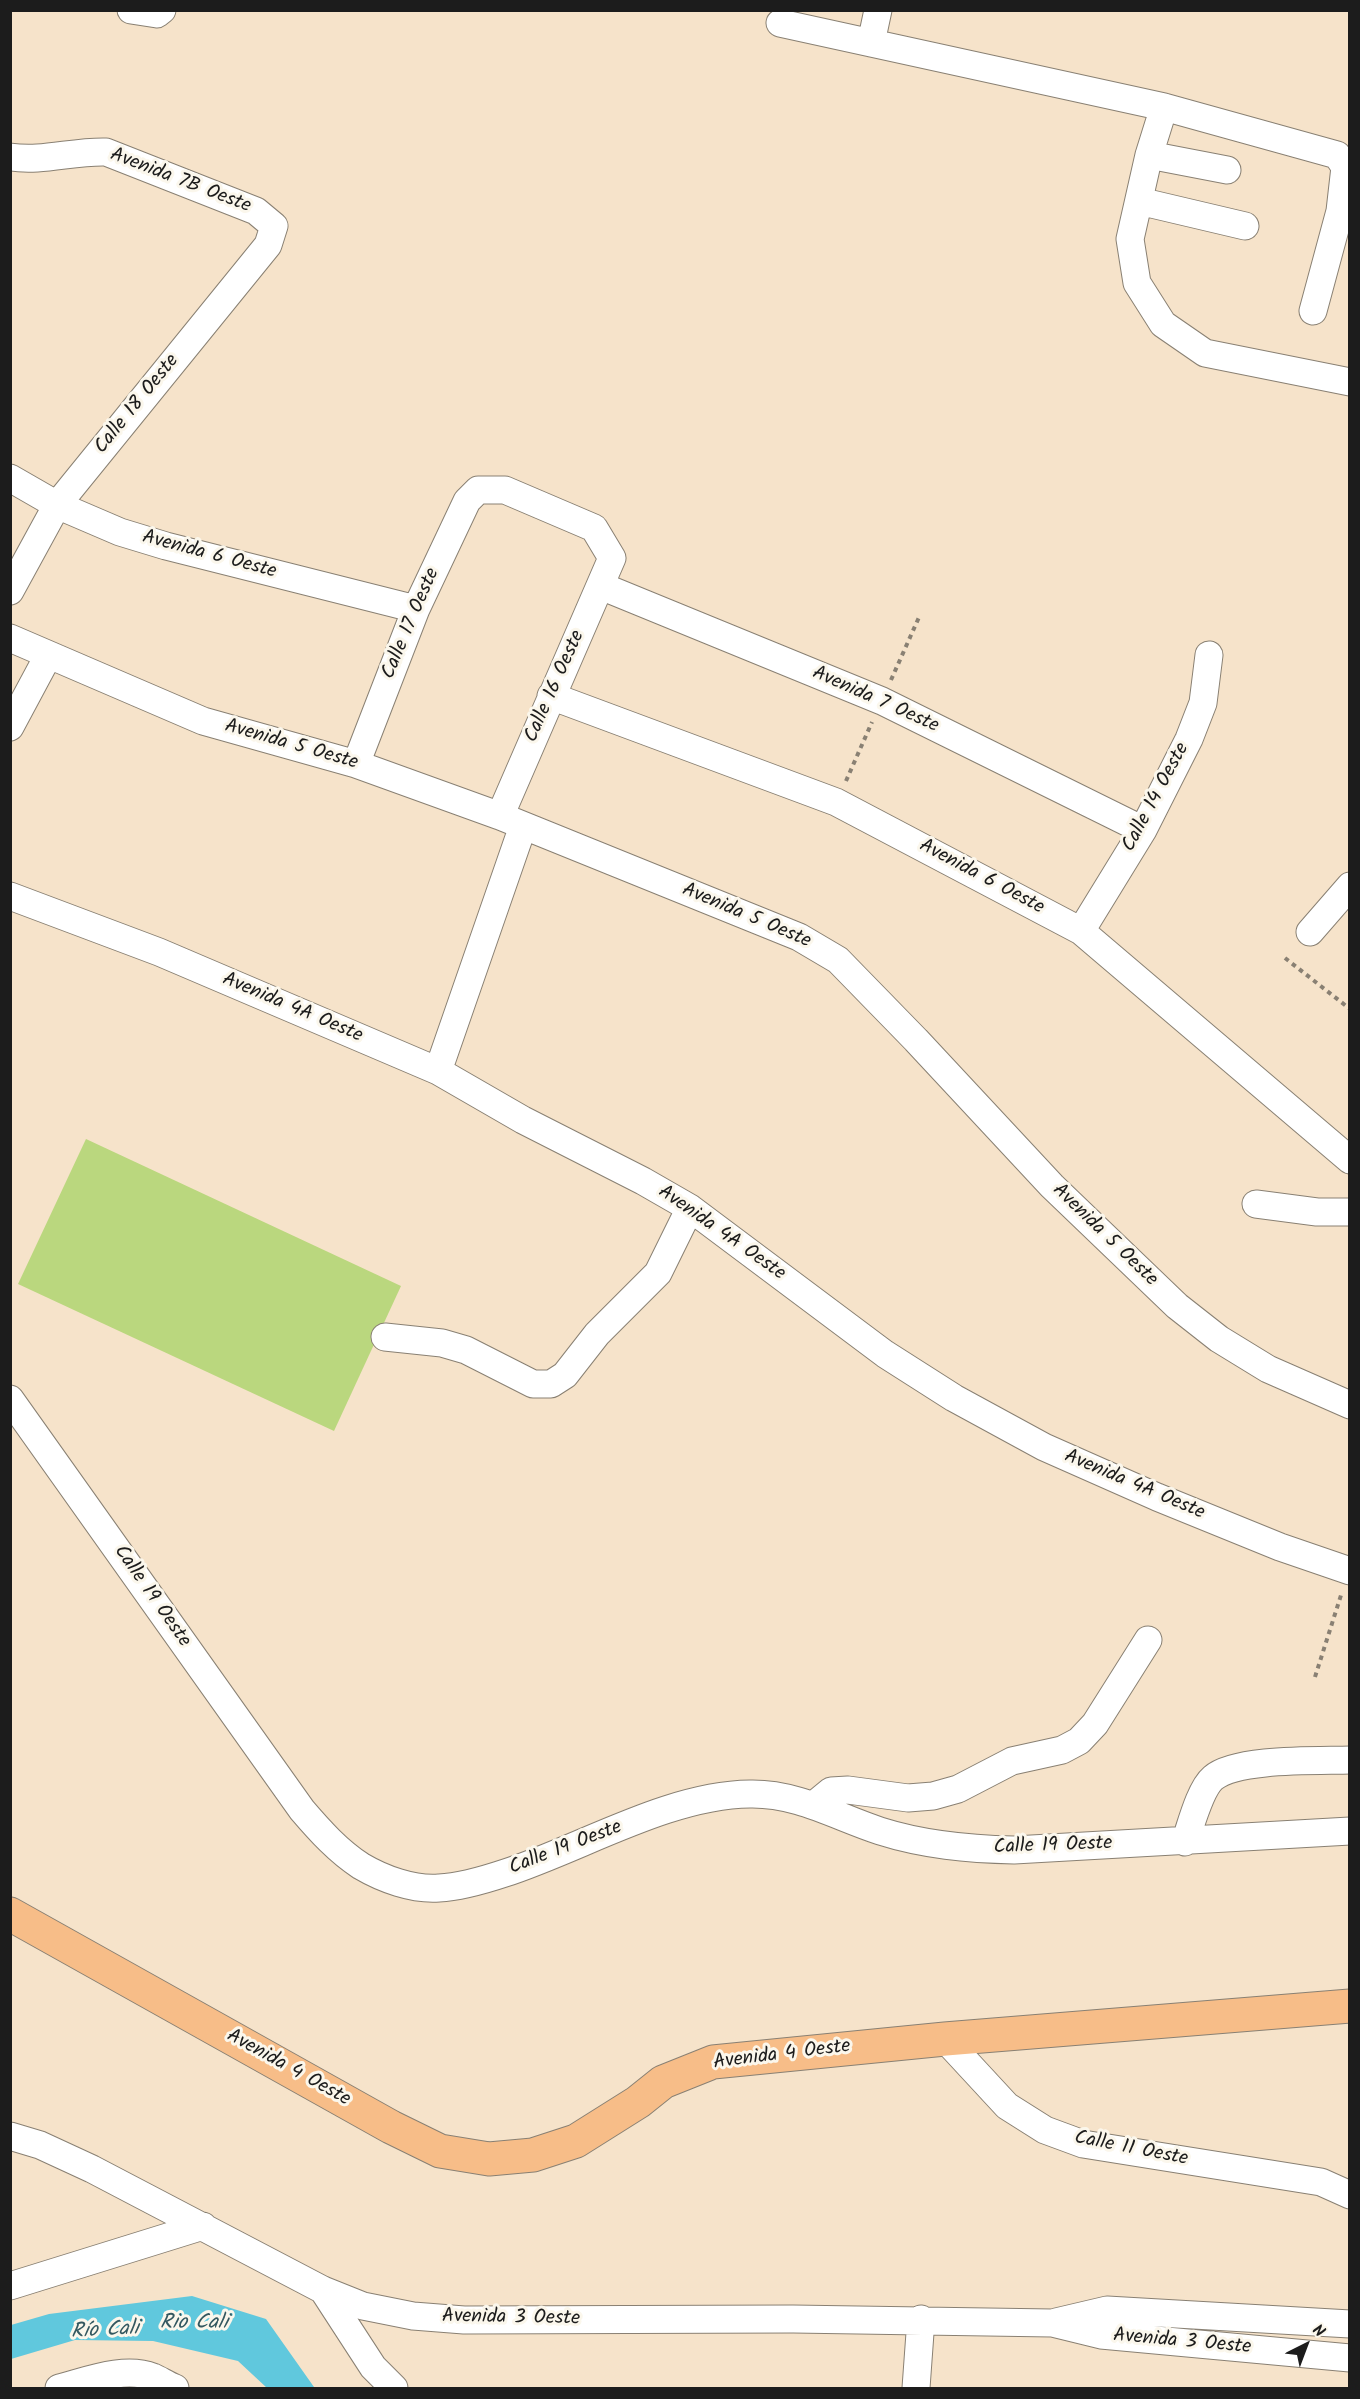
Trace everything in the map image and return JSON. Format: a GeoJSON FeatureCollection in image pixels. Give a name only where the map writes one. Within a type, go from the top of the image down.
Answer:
{"type":"FeatureCollection","features":[{"type":"Feature","properties":{"kind":"main road","name":"Avenida 4 Oeste"},"geometry":{"type":"LineString","coordinates":[[10,1914],[391,2127],[441,2151],[489,2159],[533,2155],[576,2141],[638,2102],[663,2082],[712,2062],[945,2038],[1350,2007]]}},
{"type":"Feature","properties":{"kind":"street"},"geometry":{"type":"LineString","coordinates":[[132,11],[157,14],[162,10]]}},
{"type":"Feature","properties":{"kind":"street"},"geometry":{"type":"LineString","coordinates":[[871,43],[878,10]]}},
{"type":"Feature","properties":{"kind":"street"},"geometry":{"type":"LineString","coordinates":[[780,23],[1164,107],[1337,155],[1345,167],[1345,212],[1313,311]]}},
{"type":"Feature","properties":{"kind":"street"},"geometry":{"type":"LineString","coordinates":[[1164,107],[1149,155],[1130,239],[1137,283],[1163,324],[1205,353],[1350,382]]}},
{"type":"Feature","properties":{"kind":"street","name":"Avenida 7B Oeste"},"geometry":{"type":"LineString","coordinates":[[10,157],[31,160],[80,151],[106,152],[256,211],[274,226]]}},
{"type":"Feature","properties":{"kind":"street"},"geometry":{"type":"LineString","coordinates":[[1149,155],[1227,171]]}},
{"type":"Feature","properties":{"kind":"street"},"geometry":{"type":"LineString","coordinates":[[1139,201],[1245,226]]}},
{"type":"Feature","properties":{"kind":"street","name":"Calle 18 Oeste"},"geometry":{"type":"LineString","coordinates":[[10,591],[57,505],[268,245],[274,226]]}},
{"type":"Feature","properties":{"kind":"street","name":"Avenida 6 Oeste"},"geometry":{"type":"LineString","coordinates":[[10,478],[57,505],[120,532],[166,546],[416,609]]}},
{"type":"Feature","properties":{"kind":"street","name":"Calle 16 Oeste"},"geometry":{"type":"LineString","coordinates":[[438,1071],[551,696],[612,558],[594,528],[505,490],[478,490]]}},
{"type":"Feature","properties":{"kind":"street","name":"Calle 17 Oeste"},"geometry":{"type":"LineString","coordinates":[[356,764],[416,609],[467,501],[478,490]]}},
{"type":"Feature","properties":{"kind":"street","name":"Avenida 7 Oeste"},"geometry":{"type":"LineString","coordinates":[[601,586],[882,701],[1143,830]]}},
{"type":"Feature","properties":{"kind":"street","name":"Avenida 5 Oeste"},"geometry":{"type":"LineString","coordinates":[[10,638],[203,721],[356,764],[512,821],[799,936],[838,960],[1052,1186],[1177,1306],[1219,1339],[1268,1369],[1350,1405]]}},
{"type":"Feature","properties":{"kind":"street","name":"Calle 14 Oeste"},"geometry":{"type":"LineString","coordinates":[[1081,931],[1143,830],[1189,739],[1203,703],[1209,655]]}},
{"type":"Feature","properties":{"kind":"street"},"geometry":{"type":"LineString","coordinates":[[10,727],[48,656]]}},
{"type":"Feature","properties":{"kind":"street","name":"Avenida 6 Oeste"},"geometry":{"type":"LineString","coordinates":[[551,696],[836,802],[1081,931],[1350,1160]]}},
{"type":"Feature","properties":{"kind":"street"},"geometry":{"type":"LineString","coordinates":[[1310,932],[1350,886]]}},
{"type":"Feature","properties":{"kind":"street","name":"Avenida 4A Oeste"},"geometry":{"type":"LineString","coordinates":[[10,896],[159,952],[438,1071],[523,1120],[634,1176],[690,1208],[885,1354],[974,1409],[1044,1447],[1157,1497],[1280,1547],[1349,1571]]}},
{"type":"Feature","properties":{"kind":"street"},"geometry":{"type":"LineString","coordinates":[[1256,1204],[1317,1212],[1350,1212]]}},
{"type":"Feature","properties":{"kind":"street"},"geometry":{"type":"LineString","coordinates":[[385,1337],[442,1343],[466,1350],[533,1384],[551,1384],[565,1375],[597,1334],[658,1273],[690,1208]]}},
{"type":"Feature","properties":{"kind":"street","name":"Calle 19 Oeste"},"geometry":{"type":"LineString","coordinates":[[10,1398],[288,1792],[322,1833],[342,1852],[372,1871],[418,1887],[438,1888],[487,1879],[522,1868],[640,1820],[696,1802],[749,1794],[770,1794],[814,1804],[880,1831],[961,1848],[1014,1850],[1350,1831]]}},
{"type":"Feature","properties":{"kind":"street"},"geometry":{"type":"LineString","coordinates":[[814,1804],[831,1791],[848,1790],[908,1798],[933,1796],[958,1789],[1012,1761],[1062,1750],[1079,1741],[1095,1724],[1148,1640]]}},
{"type":"Feature","properties":{"kind":"street"},"geometry":{"type":"LineString","coordinates":[[1185,1842],[1211,1779],[1224,1772],[1252,1764],[1350,1760]]}},
{"type":"Feature","properties":{"kind":"street","name":"Calle 11 Oeste"},"geometry":{"type":"LineString","coordinates":[[945,2038],[1008,2106],[1045,2130],[1083,2144],[1321,2182],[1350,2195]]}},
{"type":"Feature","properties":{"kind":"street","name":"Avenida 3 Oeste"},"geometry":{"type":"LineString","coordinates":[[10,2136],[40,2145],[92,2169],[323,2290],[363,2306],[413,2316],[464,2320],[921,2319],[1052,2322],[1101,2335],[1350,2358]]}},
{"type":"Feature","properties":{"kind":"street"},"geometry":{"type":"LineString","coordinates":[[10,2286],[203,2226]]}},
{"type":"Feature","properties":{"kind":"street"},"geometry":{"type":"LineString","coordinates":[[323,2290],[373,2367],[394,2388]]}},
{"type":"Feature","properties":{"kind":"street","name":"Avenida 3 Oeste"},"geometry":{"type":"LineString","coordinates":[[1052,2322],[1107,2310],[1350,2324]]}},
{"type":"Feature","properties":{"kind":"street"},"geometry":{"type":"LineString","coordinates":[[916,2388],[921,2319]]}},
{"type":"Feature","properties":{"kind":"street"},"geometry":{"type":"LineString","coordinates":[[59,2388],[127,2373],[151,2376],[174,2388]]}},
{"type":"Feature","properties":{"kind":"path"},"geometry":{"type":"LineString","coordinates":[[1285,958],[1350,1009]]}},
{"type":"Feature","properties":{"kind":"path"},"geometry":{"type":"LineString","coordinates":[[1315,1677],[1349,1571]]}},
{"type":"Feature","properties":{"kind":"green space"},"geometry":{"type":"Polygon","coordinates":[[[86,1139],[401,1286],[334,1431],[18,1284],[86,1139]]]}},
{"type":"Feature","properties":{"kind":"water","name":"Rio Cali"},"geometry":{"type":"Polygon","coordinates":[[[192,2296],[266,2319],[314,2387],[318,2388],[267,2388],[238,2361],[153,2341],[75,2340],[11,2359],[11,2325],[49,2314],[192,2296]]]}},
{"type":"Feature","properties":{"kind":"water label","name":"Río Cali"},"geometry":{"type":"Point","coordinates":[105,2332]}}]}
